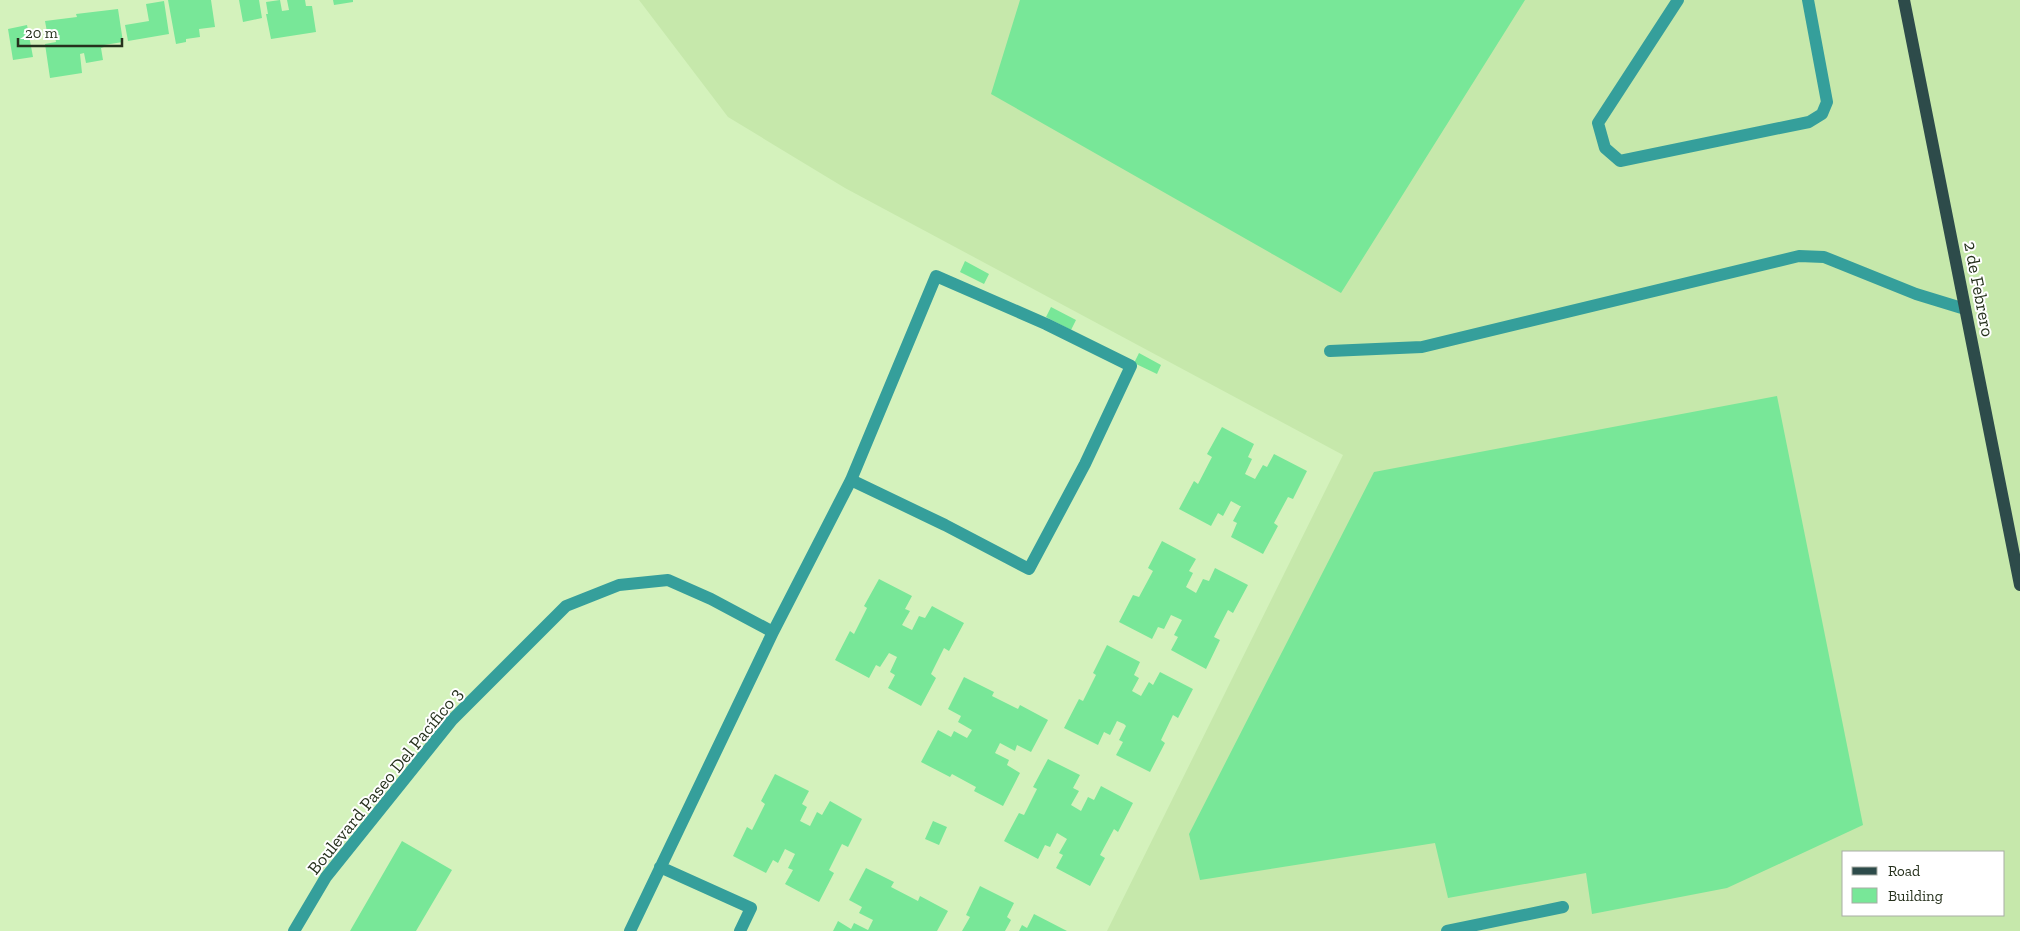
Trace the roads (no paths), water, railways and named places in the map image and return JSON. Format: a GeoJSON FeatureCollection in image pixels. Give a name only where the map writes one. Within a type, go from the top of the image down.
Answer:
{"type":"FeatureCollection","features":[{"type":"Feature","properties":{"kind":"main road","name":"2 de Febrero"},"geometry":{"type":"LineString","coordinates":[[1904,0],[2020,585]]}},
{"type":"Feature","properties":{"kind":"street"},"geometry":{"type":"LineString","coordinates":[[1678,0],[1598,123],[1604,148],[1620,161],[1809,122],[1822,114],[1827,102],[1808,0]]}},
{"type":"Feature","properties":{"kind":"street"},"geometry":{"type":"LineString","coordinates":[[1330,351],[1422,347],[1799,256],[1824,257],[1916,294],[1965,309]]}},
{"type":"Feature","properties":{"kind":"street"},"geometry":{"type":"LineString","coordinates":[[630,931],[773,632],[851,480],[936,276],[1046,324],[1131,366],[1085,464],[1029,569],[945,525],[851,480]]}},
{"type":"Feature","properties":{"kind":"street","name":"Boulevard Paseo Del Pacífico 3"},"geometry":{"type":"LineString","coordinates":[[294,931],[326,877],[452,720],[566,606],[618,585],[668,580],[711,598],[773,632]]}},
{"type":"Feature","properties":{"kind":"street"},"geometry":{"type":"LineString","coordinates":[[660,867],[751,908],[740,931]]}},
{"type":"Feature","properties":{"kind":"street"},"geometry":{"type":"LineString","coordinates":[[1447,931],[1563,907]]}}]}
